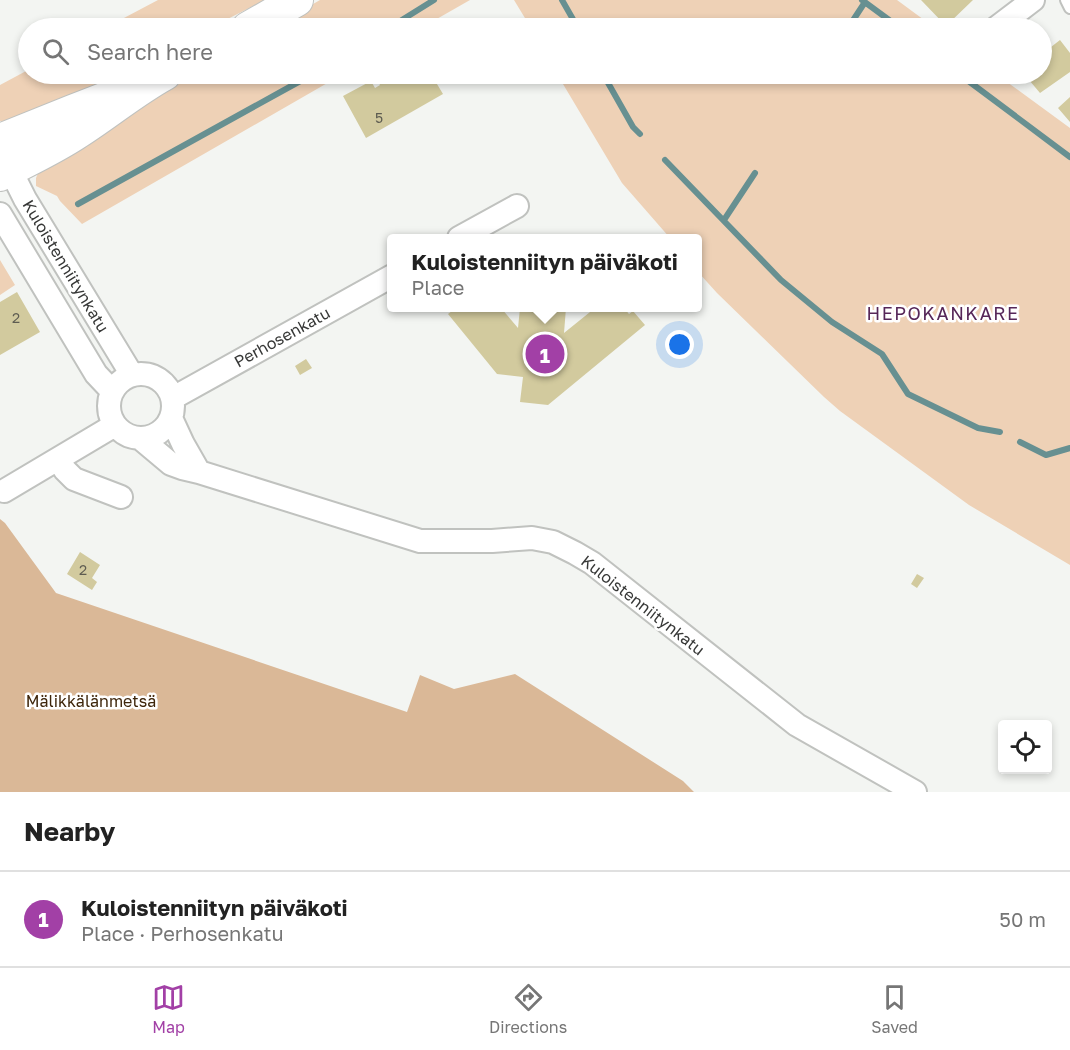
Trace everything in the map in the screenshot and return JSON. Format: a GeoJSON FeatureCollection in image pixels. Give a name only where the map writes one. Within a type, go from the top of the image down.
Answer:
{"type":"FeatureCollection","features":[{"type":"Feature","properties":{"kind":"main road"},"geometry":{"type":"LineString","coordinates":[[266,18],[297,0]]}},
{"type":"Feature","properties":{"kind":"main road"},"geometry":{"type":"LineString","coordinates":[[0,140],[143,84]]}},
{"type":"Feature","properties":{"kind":"main road"},"geometry":{"type":"LineString","coordinates":[[3,168],[51,149],[149,84]]}},
{"type":"Feature","properties":{"kind":"street"},"geometry":{"type":"LineString","coordinates":[[1009,18],[1033,0]]}},
{"type":"Feature","properties":{"kind":"street","name":"Kuloistenniitynkatu"},"geometry":{"type":"LineString","coordinates":[[3,168],[31,209],[132,375]]}},
{"type":"Feature","properties":{"kind":"street"},"geometry":{"type":"LineString","coordinates":[[466,234],[517,206]]}},
{"type":"Feature","properties":{"kind":"street","name":"Kuloistenniitynkatu"},"geometry":{"type":"LineString","coordinates":[[0,214],[96,374],[112,392]]}},
{"type":"Feature","properties":{"kind":"street","name":"Perhosenkatu"},"geometry":{"type":"LineString","coordinates":[[172,408],[387,279]]}},
{"type":"Feature","properties":{"kind":"street"},"geometry":{"type":"LineString","coordinates":[[172,408],[166,427],[158,434],[140,438],[122,432],[115,425],[111,418],[109,400],[117,384],[124,378],[142,373],[161,380],[168,388],[183,444],[199,472]]}},
{"type":"Feature","properties":{"kind":"street"},"geometry":{"type":"LineString","coordinates":[[4,491],[115,425]]}},
{"type":"Feature","properties":{"kind":"street","name":"Kuloistenniitynkatu"},"geometry":{"type":"LineString","coordinates":[[140,438],[171,464],[420,541],[492,541],[532,538],[553,542],[592,563],[797,725],[915,792]]}},
{"type":"Feature","properties":{"kind":"street"},"geometry":{"type":"LineString","coordinates":[[58,459],[74,479],[121,497]]}},
{"type":"Feature","properties":{"kind":"lane"},"geometry":{"type":"LineString","coordinates":[[1066,0],[1070,8]]}},
{"type":"Feature","properties":{"kind":"shaded area"},"geometry":{"type":"Polygon","coordinates":[[[158,0],[265,0],[230,18],[124,18],[158,0]]]}},
{"type":"Feature","properties":{"kind":"shaded area"},"geometry":{"type":"Polygon","coordinates":[[[320,0],[470,0],[438,18],[289,18],[320,0]]]}},
{"type":"Feature","properties":{"kind":"shaded area"},"geometry":{"type":"Polygon","coordinates":[[[514,0],[897,0],[921,18],[525,18],[514,0]]]}},
{"type":"Feature","properties":{"kind":"shaded area"},"geometry":{"type":"Polygon","coordinates":[[[18,75],[18,84],[99,84],[3,122],[0,121],[0,85],[18,75]]]}},
{"type":"Feature","properties":{"kind":"shaded area"},"geometry":{"type":"Polygon","coordinates":[[[179,84],[326,84],[82,224],[57,196],[36,186],[36,178],[41,166],[179,84]]]}},
{"type":"Feature","properties":{"kind":"shaded area"},"geometry":{"type":"Polygon","coordinates":[[[563,84],[1010,84],[1070,128],[1070,565],[969,505],[840,411],[702,276],[702,234],[667,234],[622,183],[563,84]]]}},
{"type":"Feature","properties":{"kind":"shaded area"},"geometry":{"type":"Polygon","coordinates":[[[0,260],[15,285],[0,295],[0,260]]]}},
{"type":"Feature","properties":{"kind":"green space","name":"Mälikkälänmetsä"},"geometry":{"type":"Polygon","coordinates":[[[0,519],[56,593],[407,712],[420,675],[454,689],[515,674],[683,781],[694,792],[0,792],[0,519]]]}},
{"type":"Feature","properties":{"kind":"building"},"geometry":{"type":"Polygon","coordinates":[[[921,0],[973,0],[954,18],[938,18],[921,0]]]}},
{"type":"Feature","properties":{"kind":"building"},"geometry":{"type":"Polygon","coordinates":[[[1060,40],[1070,53],[1070,72],[1040,93],[1032,84],[1052,84],[1052,46],[1060,40]]]}},
{"type":"Feature","properties":{"kind":"building"},"geometry":{"type":"Polygon","coordinates":[[[365,84],[373,84],[375,88],[380,85],[437,84],[443,94],[366,138],[343,96],[365,84]]]}},
{"type":"Feature","properties":{"kind":"building"},"geometry":{"type":"Polygon","coordinates":[[[1070,97],[1070,122],[1058,108],[1070,97]]]}},
{"type":"Feature","properties":{"kind":"building"},"geometry":{"type":"Polygon","coordinates":[[[17,292],[40,332],[0,355],[0,302],[17,292]]]}},
{"type":"Feature","properties":{"kind":"building"},"geometry":{"type":"Polygon","coordinates":[[[451,312],[504,312],[518,328],[520,312],[566,312],[564,333],[590,312],[627,312],[629,314],[634,312],[645,325],[548,405],[520,402],[523,377],[497,374],[448,314],[451,312]]]}},
{"type":"Feature","properties":{"kind":"building"},"geometry":{"type":"Polygon","coordinates":[[[306,359],[312,368],[300,375],[295,366],[306,359]]]}},
{"type":"Feature","properties":{"kind":"building"},"geometry":{"type":"Polygon","coordinates":[[[80,552],[100,565],[92,578],[97,582],[92,590],[67,574],[80,552]]]}},
{"type":"Feature","properties":{"kind":"building"},"geometry":{"type":"Polygon","coordinates":[[[917,574],[924,578],[917,588],[911,584],[917,574]]]}},
{"type":"Feature","properties":{"kind":"waterway"},"geometry":{"type":"LineString","coordinates":[[405,18],[434,0]]}},
{"type":"Feature","properties":{"kind":"waterway"},"geometry":{"type":"LineString","coordinates":[[562,0],[572,18]]}},
{"type":"Feature","properties":{"kind":"waterway"},"geometry":{"type":"LineString","coordinates":[[862,0],[886,18]]}},
{"type":"Feature","properties":{"kind":"waterway"},"geometry":{"type":"LineString","coordinates":[[855,18],[865,2]]}},
{"type":"Feature","properties":{"kind":"waterway"},"geometry":{"type":"LineString","coordinates":[[78,204],[295,84]]}},
{"type":"Feature","properties":{"kind":"waterway"},"geometry":{"type":"LineString","coordinates":[[609,84],[633,127],[640,134]]}},
{"type":"Feature","properties":{"kind":"waterway"},"geometry":{"type":"LineString","coordinates":[[972,84],[1070,157]]}},
{"type":"Feature","properties":{"kind":"waterway"},"geometry":{"type":"LineString","coordinates":[[665,160],[781,280],[832,322],[882,354],[908,394],[978,428],[1000,432]]}},
{"type":"Feature","properties":{"kind":"waterway"},"geometry":{"type":"LineString","coordinates":[[724,220],[755,173]]}},
{"type":"Feature","properties":{"kind":"waterway"},"geometry":{"type":"LineString","coordinates":[[1020,442],[1046,455],[1070,448]]}},
{"type":"Feature","properties":{"kind":"place","name":"Kuloistenniityn päiväkoti"},"geometry":{"type":"Point","coordinates":[545,354]}},
{"type":"Feature","properties":{"kind":"district","name":"HEPOKANKARE"},"geometry":{"type":"Point","coordinates":[943,313]}}]}
